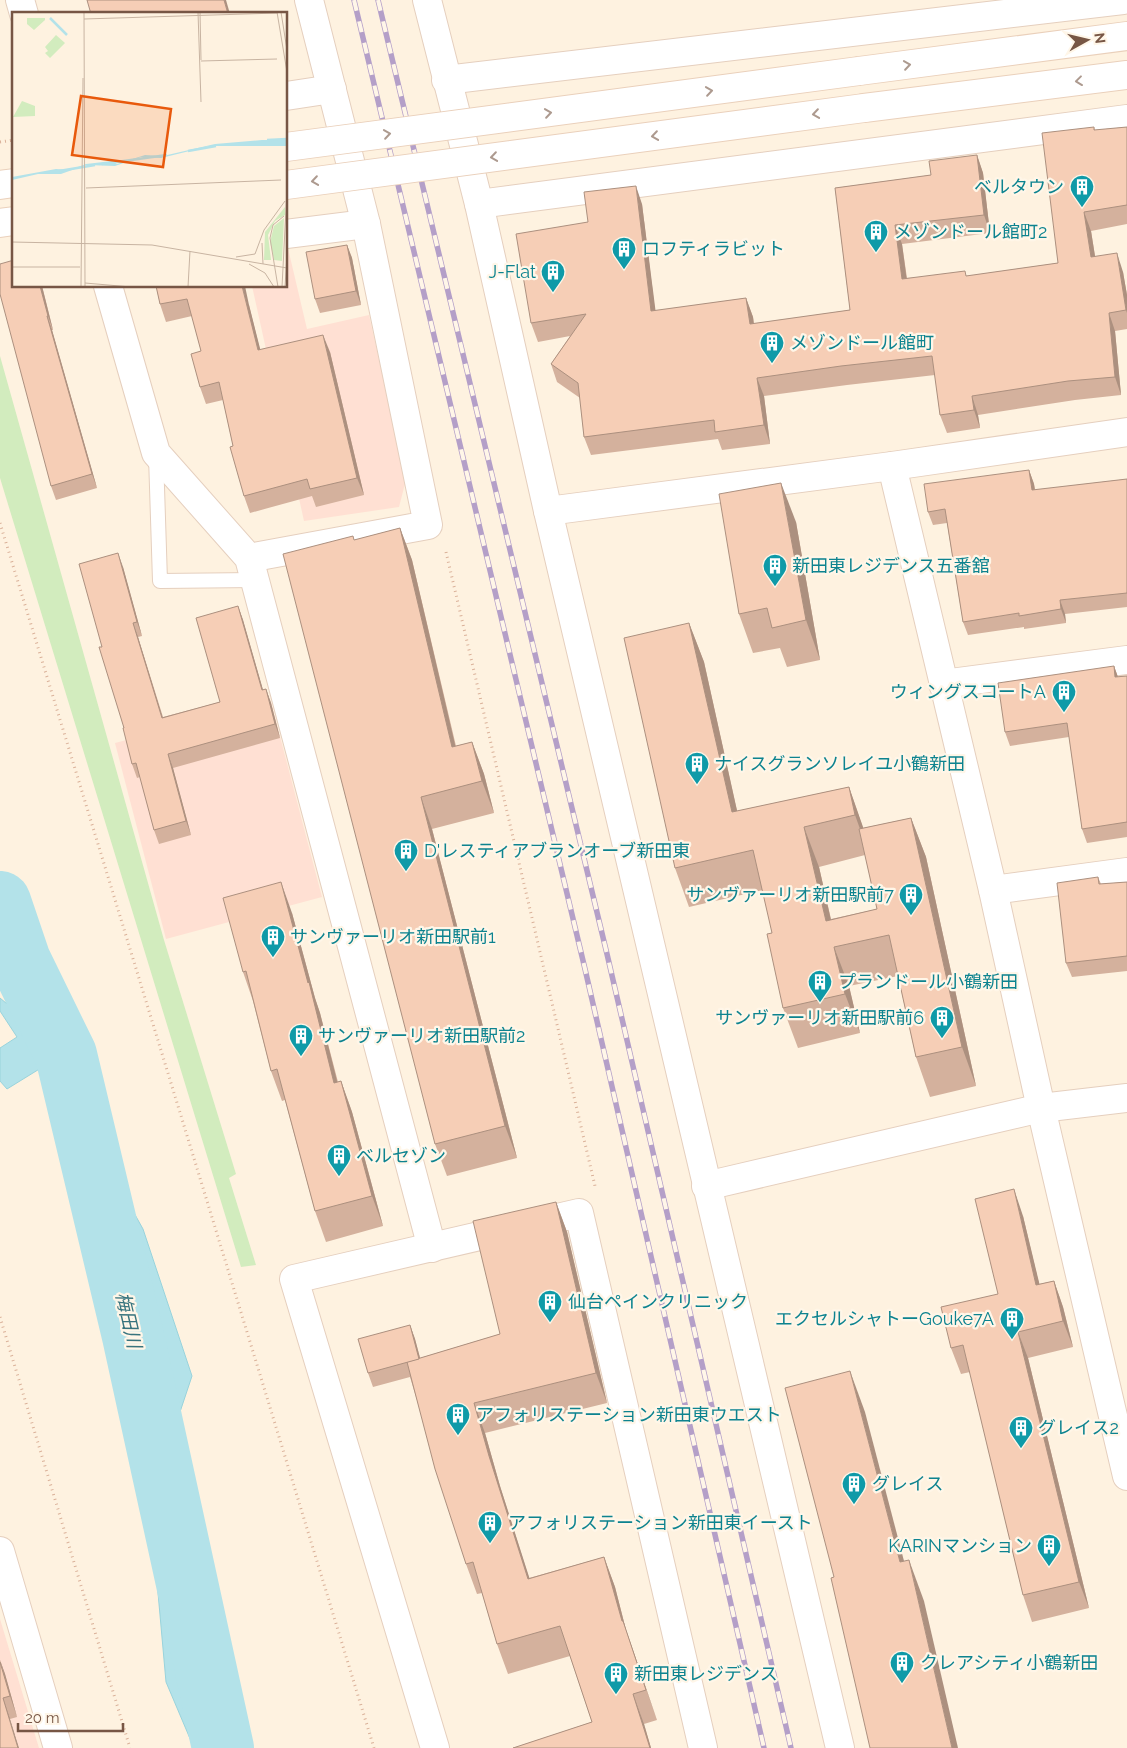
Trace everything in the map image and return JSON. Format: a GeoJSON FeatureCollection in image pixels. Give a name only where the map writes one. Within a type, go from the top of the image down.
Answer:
{"type":"FeatureCollection","features":[{"type":"Feature","properties":{"kind":"street"},"geometry":{"type":"LineString","coordinates":[[252,569],[428,525],[366,224],[309,0]]}},
{"type":"Feature","properties":{"kind":"street"},"geometry":{"type":"LineString","coordinates":[[427,0],[479,204],[548,512],[840,1748]]}},
{"type":"Feature","properties":{"kind":"street"},"geometry":{"type":"LineString","coordinates":[[446,80],[1123,0]]}},
{"type":"Feature","properties":{"kind":"street"},"geometry":{"type":"LineString","coordinates":[[288,147],[1127,36]]}},
{"type":"Feature","properties":{"kind":"street"},"geometry":{"type":"LineString","coordinates":[[288,185],[1127,75]]}},
{"type":"Feature","properties":{"kind":"street"},"geometry":{"type":"LineString","coordinates":[[288,96],[332,89]]}},
{"type":"Feature","properties":{"kind":"street"},"geometry":{"type":"LineString","coordinates":[[479,204],[1127,120]]}},
{"type":"Feature","properties":{"kind":"street"},"geometry":{"type":"LineString","coordinates":[[288,234],[366,224]]}},
{"type":"Feature","properties":{"kind":"street"},"geometry":{"type":"LineString","coordinates":[[109,288],[156,453],[252,569],[432,1248]]}},
{"type":"Feature","properties":{"kind":"street"},"geometry":{"type":"LineString","coordinates":[[548,512],[892,466],[1127,432]]}},
{"type":"Feature","properties":{"kind":"street"},"geometry":{"type":"LineString","coordinates":[[892,466],[993,890],[1041,1108],[1127,1476]]}},
{"type":"Feature","properties":{"kind":"street"},"geometry":{"type":"LineString","coordinates":[[943,684],[1127,660]]}},
{"type":"Feature","properties":{"kind":"street"},"geometry":{"type":"LineString","coordinates":[[993,890],[1127,872]]}},
{"type":"Feature","properties":{"kind":"street"},"geometry":{"type":"LineString","coordinates":[[706,1186],[1041,1108],[1127,1098]]}},
{"type":"Feature","properties":{"kind":"street"},"geometry":{"type":"LineString","coordinates":[[435,1748],[294,1279],[578,1213],[703,1748]]}},
{"type":"Feature","properties":{"kind":"street"},"geometry":{"type":"LineString","coordinates":[[0,1551],[58,1748]]}},
{"type":"Feature","properties":{"kind":"lane"},"geometry":{"type":"LineString","coordinates":[[156,453],[160,581],[252,569]]}},
{"type":"Feature","properties":{"kind":"path"},"geometry":{"type":"LineString","coordinates":[[0,523],[374,1748]]}},
{"type":"Feature","properties":{"kind":"path"},"geometry":{"type":"LineString","coordinates":[[428,525],[444,542],[597,1194]]}},
{"type":"Feature","properties":{"kind":"path"},"geometry":{"type":"LineString","coordinates":[[0,1317],[130,1748]]}},
{"type":"Feature","properties":{"kind":"shaded area"},"geometry":{"type":"Polygon","coordinates":[[[288,248],[307,329],[369,315],[406,480],[399,507],[304,521],[252,288],[288,288],[288,248]]]}},
{"type":"Feature","properties":{"kind":"shaded area"},"geometry":{"type":"Polygon","coordinates":[[[271,702],[322,897],[166,939],[115,743],[271,702]]]}},
{"type":"Feature","properties":{"kind":"shaded area"},"geometry":{"type":"Polygon","coordinates":[[[0,1619],[39,1748],[0,1748],[0,1619]]]}},
{"type":"Feature","properties":{"kind":"green space"},"geometry":{"type":"Polygon","coordinates":[[[0,356],[164,940],[236,1174],[229,1178],[256,1265],[241,1267],[0,478],[0,356]]]}},
{"type":"Feature","properties":{"kind":"water"},"geometry":{"type":"Polygon","coordinates":[[[0,998],[38,1030],[92,1138],[143,1229],[192,1376],[159,1475],[210,1705],[228,1748],[194,1748],[166,1682],[141,1403],[142,1304],[99,1192],[66,1157],[41,1068],[7,1089],[0,1081],[0,1048],[17,1037],[0,1011],[0,998]]]}},
{"type":"Feature","properties":{"kind":"building"},"geometry":{"type":"Polygon","coordinates":[[[87,0],[224,0],[227,12],[90,12],[87,0]]]}},
{"type":"Feature","properties":{"kind":"building"},"geometry":{"type":"Polygon","coordinates":[[[1094,127],[1094,130],[1127,127],[1127,205],[1084,212],[1091,257],[1117,253],[1126,310],[1109,313],[1115,377],[1068,381],[972,396],[974,410],[940,415],[932,356],[841,366],[757,378],[764,425],[715,432],[714,420],[584,437],[578,383],[551,364],[586,314],[531,323],[516,234],[588,222],[584,192],[636,186],[651,311],[746,298],[750,324],[850,310],[835,188],[931,175],[929,161],[977,155],[984,215],[895,225],[902,279],[965,271],[966,276],[1058,263],[1042,133],[1094,127]]]}},
{"type":"Feature","properties":{"kind":"building"},"geometry":{"type":"Polygon","coordinates":[[[347,245],[356,291],[315,299],[306,252],[347,245]]]}},
{"type":"Feature","properties":{"kind":"building"},"geometry":{"type":"Polygon","coordinates":[[[12,261],[12,288],[41,288],[92,474],[51,486],[0,294],[0,264],[12,261]]]}},
{"type":"Feature","properties":{"kind":"building"},"geometry":{"type":"Polygon","coordinates":[[[156,288],[242,288],[258,350],[323,335],[357,478],[310,489],[307,479],[244,496],[230,447],[233,446],[219,382],[200,387],[191,354],[201,351],[187,299],[160,304],[156,288]]]}},
{"type":"Feature","properties":{"kind":"building"},"geometry":{"type":"Polygon","coordinates":[[[1029,470],[1032,490],[1127,479],[1127,593],[1060,600],[1061,609],[1019,616],[1019,613],[963,622],[945,509],[928,512],[924,484],[1029,470]]]}},
{"type":"Feature","properties":{"kind":"building","name":"新田東レジデンス五番舘"},"geometry":{"type":"Polygon","coordinates":[[[781,483],[806,620],[772,628],[767,608],[739,614],[719,494],[781,483]]]}},
{"type":"Feature","properties":{"kind":"building","name":"D'レスティアブランオーブ新田東"},"geometry":{"type":"Polygon","coordinates":[[[400,528],[452,747],[472,742],[482,781],[421,797],[505,1126],[435,1144],[283,554],[353,536],[354,540],[400,528]]]}},
{"type":"Feature","properties":{"kind":"building"},"geometry":{"type":"Polygon","coordinates":[[[118,553],[137,622],[133,623],[162,718],[220,702],[196,618],[238,606],[262,690],[266,689],[275,724],[168,754],[186,821],[154,830],[136,763],[132,764],[124,728],[99,647],[102,647],[79,564],[118,553]]]}},
{"type":"Feature","properties":{"kind":"building"},"geometry":{"type":"Polygon","coordinates":[[[689,623],[732,812],[849,787],[855,815],[804,827],[826,921],[877,909],[859,829],[911,818],[962,1047],[916,1057],[889,935],[834,947],[845,994],[783,1008],[767,934],[772,933],[753,850],[675,868],[624,638],[689,623]]]}},
{"type":"Feature","properties":{"kind":"building"},"geometry":{"type":"Polygon","coordinates":[[[1114,666],[1115,677],[1127,676],[1127,822],[1082,829],[1067,723],[1005,732],[998,683],[1114,666]]]}},
{"type":"Feature","properties":{"kind":"building"},"geometry":{"type":"Polygon","coordinates":[[[1098,877],[1099,884],[1127,882],[1127,956],[1066,963],[1057,883],[1098,877]]]}},
{"type":"Feature","properties":{"kind":"building"},"geometry":{"type":"Polygon","coordinates":[[[281,882],[309,982],[334,1083],[341,1081],[372,1196],[315,1211],[277,1069],[271,1071],[246,971],[243,972],[223,898],[281,882]]]}},
{"type":"Feature","properties":{"kind":"building"},"geometry":{"type":"Polygon","coordinates":[[[1014,1189],[1036,1285],[1054,1281],[1063,1321],[1018,1332],[1079,1582],[1023,1595],[963,1345],[951,1348],[941,1307],[998,1294],[975,1199],[1014,1189]]]}},
{"type":"Feature","properties":{"kind":"building"},"geometry":{"type":"Polygon","coordinates":[[[556,1202],[596,1373],[474,1403],[528,1579],[604,1557],[622,1621],[646,1690],[633,1694],[650,1748],[513,1748],[592,1722],[560,1626],[497,1644],[473,1562],[466,1564],[435,1469],[407,1362],[500,1334],[473,1221],[556,1202]]]}},
{"type":"Feature","properties":{"kind":"building"},"geometry":{"type":"Polygon","coordinates":[[[410,1325],[419,1359],[368,1373],[358,1339],[410,1325]]]}},
{"type":"Feature","properties":{"kind":"building"},"geometry":{"type":"Polygon","coordinates":[[[850,1371],[900,1562],[909,1560],[952,1748],[870,1748],[831,1578],[834,1577],[785,1388],[850,1371]]]}},
{"type":"Feature","properties":{"kind":"building"},"geometry":{"type":"Polygon","coordinates":[[[0,1662],[10,1696],[3,1698],[18,1748],[0,1748],[0,1662]]]}},
{"type":"Feature","properties":{"kind":"waterway","name":"梅田川"},"geometry":{"type":"LineString","coordinates":[[0,902],[20,961],[66,1055],[133,1336],[223,1748]]}},
{"type":"Feature","properties":{"kind":"railway"},"geometry":{"type":"LineString","coordinates":[[354,0],[585,969],[764,1748]]}},
{"type":"Feature","properties":{"kind":"railway"},"geometry":{"type":"LineString","coordinates":[[378,0],[607,954],[791,1748]]}},
{"type":"Feature","properties":{"kind":"place","name":"ベルタウン"},"geometry":{"type":"Point","coordinates":[1082,208]}},
{"type":"Feature","properties":{"kind":"place","name":"メゾンドール館町2"},"geometry":{"type":"Point","coordinates":[876,253]}},
{"type":"Feature","properties":{"kind":"place","name":"ロフティラビット"},"geometry":{"type":"Point","coordinates":[624,270]}},
{"type":"Feature","properties":{"kind":"place","name":"J-Flat"},"geometry":{"type":"Point","coordinates":[553,293]}},
{"type":"Feature","properties":{"kind":"place","name":"メゾンドール館町"},"geometry":{"type":"Point","coordinates":[772,364]}},
{"type":"Feature","properties":{"kind":"place","name":"新田東レジデンス五番舘"},"geometry":{"type":"Point","coordinates":[775,587]}},
{"type":"Feature","properties":{"kind":"place","name":"ウィングスコートA"},"geometry":{"type":"Point","coordinates":[1064,713]}},
{"type":"Feature","properties":{"kind":"place","name":"ナイスグランソレイユ小鶴新田"},"geometry":{"type":"Point","coordinates":[697,785]}},
{"type":"Feature","properties":{"kind":"place","name":"D'レスティアブランオーブ新田東"},"geometry":{"type":"Point","coordinates":[406,872]}},
{"type":"Feature","properties":{"kind":"place","name":"サンヴァーリオ新田駅前7"},"geometry":{"type":"Point","coordinates":[911,916]}},
{"type":"Feature","properties":{"kind":"place","name":"サンヴァーリオ新田駅前1"},"geometry":{"type":"Point","coordinates":[273,958]}},
{"type":"Feature","properties":{"kind":"place","name":"プランドール小鶴新田"},"geometry":{"type":"Point","coordinates":[820,1003]}},
{"type":"Feature","properties":{"kind":"place","name":"サンヴァーリオ新田駅前6"},"geometry":{"type":"Point","coordinates":[942,1039]}},
{"type":"Feature","properties":{"kind":"place","name":"サンヴァーリオ新田駅前2"},"geometry":{"type":"Point","coordinates":[301,1057]}},
{"type":"Feature","properties":{"kind":"place","name":"ベルセゾン"},"geometry":{"type":"Point","coordinates":[339,1177]}},
{"type":"Feature","properties":{"kind":"place","name":"仙台ペインクリニック"},"geometry":{"type":"Point","coordinates":[550,1323]}},
{"type":"Feature","properties":{"kind":"place","name":"エクセルシャトーGouke7A"},"geometry":{"type":"Point","coordinates":[1012,1340]}},
{"type":"Feature","properties":{"kind":"place","name":"アフォリステーション新田東ウエスト"},"geometry":{"type":"Point","coordinates":[458,1436]}},
{"type":"Feature","properties":{"kind":"place","name":"グレイス2"},"geometry":{"type":"Point","coordinates":[1021,1449]}},
{"type":"Feature","properties":{"kind":"place","name":"グレイス"},"geometry":{"type":"Point","coordinates":[854,1505]}},
{"type":"Feature","properties":{"kind":"place","name":"アフォリステーション新田東イースト"},"geometry":{"type":"Point","coordinates":[490,1544]}},
{"type":"Feature","properties":{"kind":"place","name":"KARINマンション"},"geometry":{"type":"Point","coordinates":[1049,1567]}},
{"type":"Feature","properties":{"kind":"place","name":"クレアシティ小鶴新田"},"geometry":{"type":"Point","coordinates":[902,1684]}},
{"type":"Feature","properties":{"kind":"place","name":"新田東レジデンス"},"geometry":{"type":"Point","coordinates":[616,1695]}}]}
